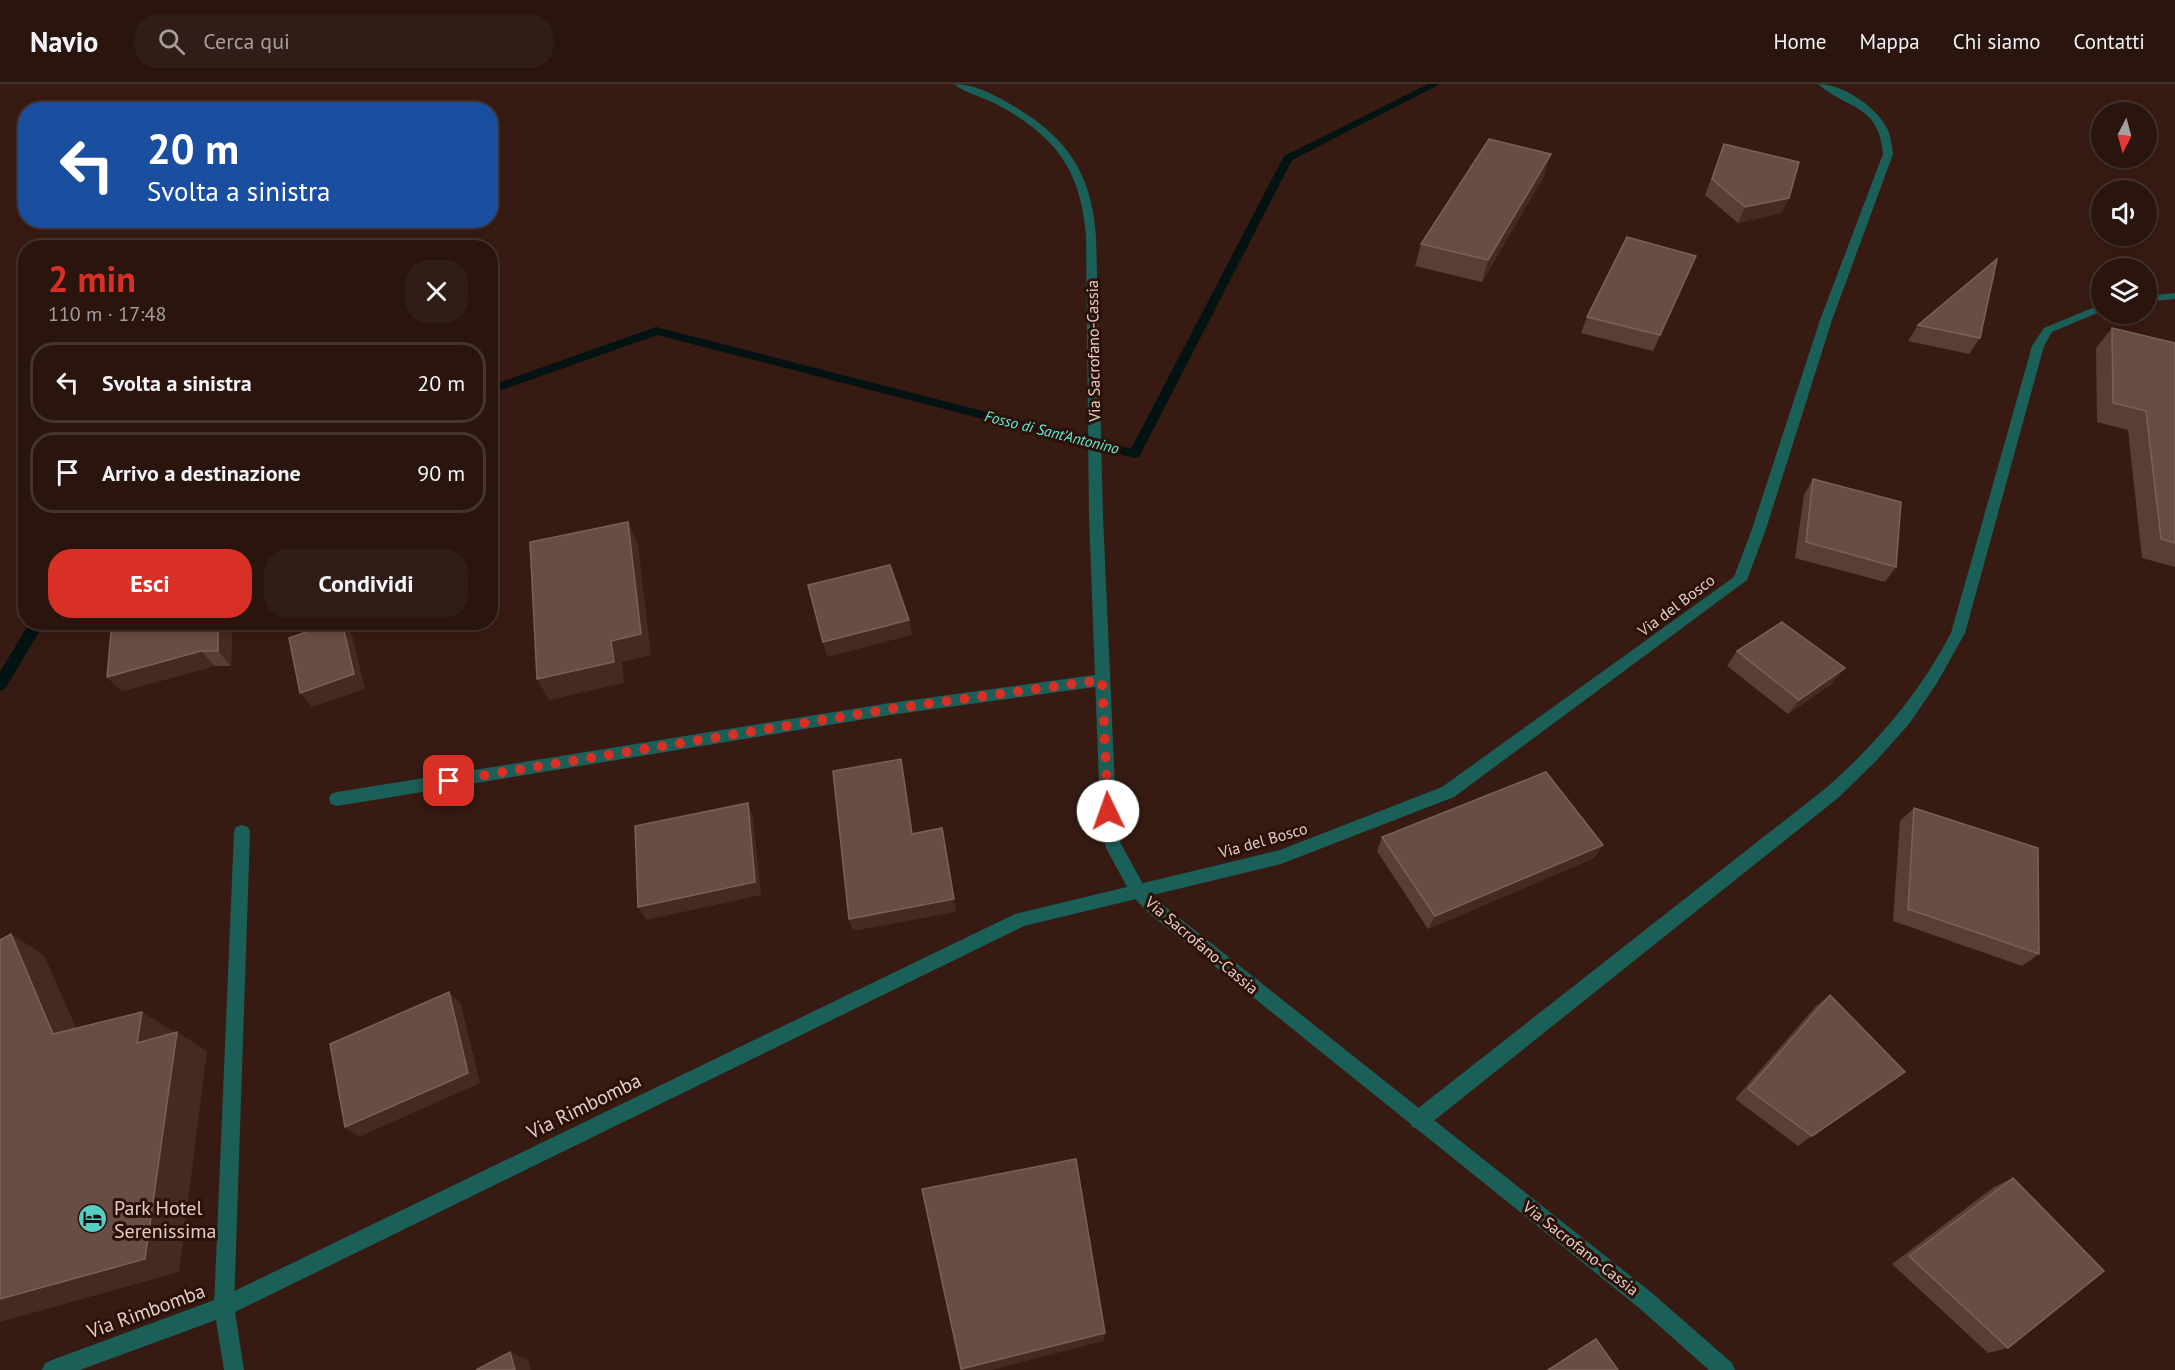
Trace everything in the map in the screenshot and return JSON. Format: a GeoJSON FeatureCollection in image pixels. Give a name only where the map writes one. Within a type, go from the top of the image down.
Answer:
{"type":"FeatureCollection","features":[{"type":"Feature","properties":{"kind":"street","name":"Via Sacrofano-Cassia"},"geometry":{"type":"LineString","coordinates":[[959,84],[998,101],[1036,124],[1057,143],[1072,162],[1088,201],[1093,312],[1096,516],[1108,811],[1112,843],[1138,891],[1203,948],[1645,1299],[1725,1370]]}},
{"type":"Feature","properties":{"kind":"street","name":"Via del Bosco"},"geometry":{"type":"LineString","coordinates":[[1138,891],[1281,857],[1448,792],[1740,580],[1759,529],[1826,321],[1888,154],[1887,138],[1870,112],[1846,95],[1823,84]]}},
{"type":"Feature","properties":{"kind":"street"},"geometry":{"type":"LineString","coordinates":[[2157,297],[2175,296]]}},
{"type":"Feature","properties":{"kind":"street"},"geometry":{"type":"LineString","coordinates":[[1419,1120],[1832,793],[1885,743],[1908,716],[1939,672],[1958,633],[2038,346],[2048,330],[2091,311]]}},
{"type":"Feature","properties":{"kind":"street"},"geometry":{"type":"LineString","coordinates":[[337,799],[890,709],[1102,680]]}},
{"type":"Feature","properties":{"kind":"street"},"geometry":{"type":"LineString","coordinates":[[234,1370],[224,1306],[242,832]]}},
{"type":"Feature","properties":{"kind":"street","name":"Via Rimbomba"},"geometry":{"type":"LineString","coordinates":[[52,1370],[224,1306],[1022,919],[1138,891]]}},
{"type":"Feature","properties":{"kind":"building"},"geometry":{"type":"Polygon","coordinates":[[[1489,139],[1551,154],[1488,260],[1421,244],[1489,139]]]}},
{"type":"Feature","properties":{"kind":"building"},"geometry":{"type":"Polygon","coordinates":[[[1724,144],[1799,162],[1789,198],[1745,207],[1712,179],[1724,144]]]}},
{"type":"Feature","properties":{"kind":"building"},"geometry":{"type":"Polygon","coordinates":[[[1627,237],[1696,256],[1660,335],[1587,317],[1627,237]]]}},
{"type":"Feature","properties":{"kind":"building"},"geometry":{"type":"Polygon","coordinates":[[[1997,259],[1980,338],[1918,325],[1997,259]]]}},
{"type":"Feature","properties":{"kind":"building"},"geometry":{"type":"Polygon","coordinates":[[[2112,328],[2175,343],[2175,543],[2161,539],[2146,411],[2113,403],[2112,328]]]}},
{"type":"Feature","properties":{"kind":"building"},"geometry":{"type":"Polygon","coordinates":[[[1813,479],[1901,502],[1896,567],[1806,542],[1813,479]]]}},
{"type":"Feature","properties":{"kind":"building"},"geometry":{"type":"Polygon","coordinates":[[[628,522],[641,634],[611,641],[614,662],[537,679],[530,542],[628,522]]]}},
{"type":"Feature","properties":{"kind":"building"},"geometry":{"type":"Polygon","coordinates":[[[890,565],[909,620],[823,642],[808,585],[890,565]]]}},
{"type":"Feature","properties":{"kind":"building"},"geometry":{"type":"Polygon","coordinates":[[[1782,622],[1845,668],[1799,700],[1737,651],[1782,622]]]}},
{"type":"Feature","properties":{"kind":"building"},"geometry":{"type":"Polygon","coordinates":[[[111,630],[218,630],[218,651],[201,651],[107,677],[111,630]]]}},
{"type":"Feature","properties":{"kind":"building"},"geometry":{"type":"Polygon","coordinates":[[[312,630],[344,630],[354,674],[300,693],[289,638],[312,630]]]}},
{"type":"Feature","properties":{"kind":"building"},"geometry":{"type":"Polygon","coordinates":[[[901,759],[912,834],[942,828],[954,899],[849,919],[833,771],[901,759]]]}},
{"type":"Feature","properties":{"kind":"building"},"geometry":{"type":"Polygon","coordinates":[[[1546,772],[1603,845],[1435,916],[1382,837],[1546,772]]]}},
{"type":"Feature","properties":{"kind":"building"},"geometry":{"type":"Polygon","coordinates":[[[748,803],[755,882],[638,907],[635,826],[748,803]]]}},
{"type":"Feature","properties":{"kind":"building"},"geometry":{"type":"Polygon","coordinates":[[[1914,808],[2038,848],[2039,954],[1908,909],[1914,808]]]}},
{"type":"Feature","properties":{"kind":"building","name":"Park Hotel Serenissima"},"geometry":{"type":"Polygon","coordinates":[[[11,934],[53,1034],[142,1012],[137,1043],[177,1032],[145,1259],[0,1299],[0,940],[11,934]]]}},
{"type":"Feature","properties":{"kind":"building"},"geometry":{"type":"Polygon","coordinates":[[[449,992],[468,1073],[345,1127],[330,1044],[449,992]]]}},
{"type":"Feature","properties":{"kind":"building"},"geometry":{"type":"Polygon","coordinates":[[[1830,995],[1905,1072],[1812,1136],[1748,1089],[1830,995]]]}},
{"type":"Feature","properties":{"kind":"building"},"geometry":{"type":"Polygon","coordinates":[[[1076,1159],[1105,1333],[961,1369],[922,1189],[1076,1159]]]}},
{"type":"Feature","properties":{"kind":"building"},"geometry":{"type":"Polygon","coordinates":[[[2013,1178],[2104,1271],[2008,1348],[1909,1256],[2013,1178]]]}},
{"type":"Feature","properties":{"kind":"building"},"geometry":{"type":"Polygon","coordinates":[[[1596,1339],[1618,1370],[1548,1370],[1596,1339]]]}},
{"type":"Feature","properties":{"kind":"building"},"geometry":{"type":"Polygon","coordinates":[[[510,1352],[515,1370],[476,1370],[510,1352]]]}},
{"type":"Feature","properties":{"kind":"waterway","name":"Fosso di Sant'Antonino"},"geometry":{"type":"LineString","coordinates":[[498,387],[656,331],[1135,454],[1288,158],[1435,84]]}},
{"type":"Feature","properties":{"kind":"waterway","name":"Fosso di Sant'Antonino"},"geometry":{"type":"LineString","coordinates":[[0,685],[33,630]]}},
{"type":"Feature","properties":{"kind":"place","name":"Park Hotel Serenissima"},"geometry":{"type":"Point","coordinates":[93,1219]}},
{"type":"Feature","properties":{"kind":"route"},"geometry":{"type":"LineString","coordinates":[[449,781],[890,709],[1102,680],[1108,811]]}}]}
